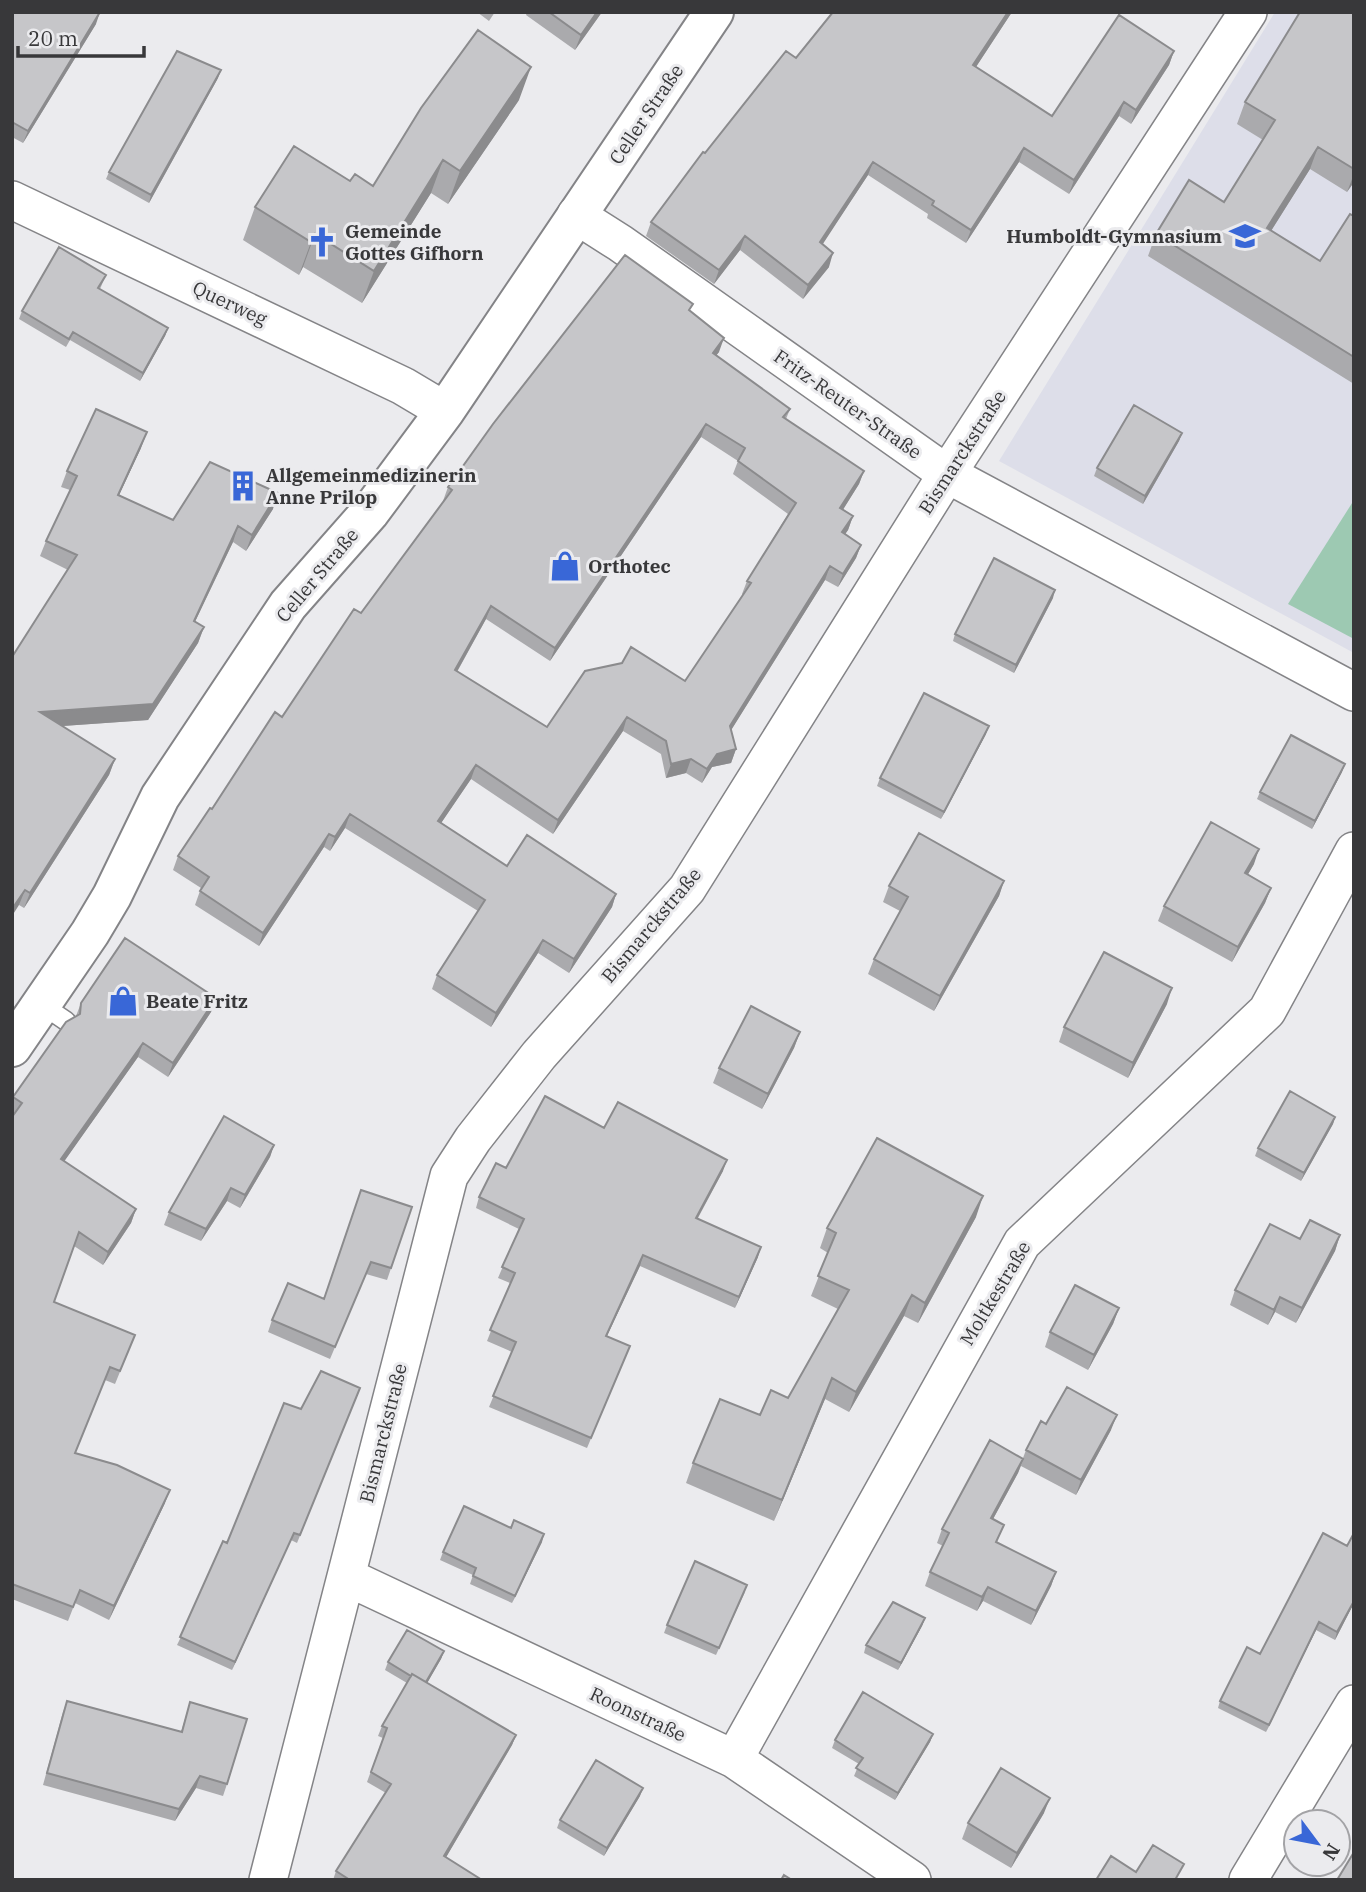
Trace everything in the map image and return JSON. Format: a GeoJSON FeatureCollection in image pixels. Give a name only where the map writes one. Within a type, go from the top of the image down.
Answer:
{"type":"FeatureCollection","features":[{"type":"Feature","properties":{"kind":"street","name":"Celler Straße"},"geometry":{"type":"LineString","coordinates":[[12,1046],[53,1012],[160,797],[288,605],[370,513],[445,411],[714,12]]}},
{"type":"Feature","properties":{"kind":"street","name":"Bismarckstraße"},"geometry":{"type":"LineString","coordinates":[[268,1880],[449,1176],[473,1139],[539,1055],[687,888],[947,474],[1248,12]]}},
{"type":"Feature","properties":{"kind":"street","name":"Querweg"},"geometry":{"type":"LineString","coordinates":[[12,200],[403,386],[445,411]]}},
{"type":"Feature","properties":{"kind":"street","name":"Fritz-Reuter-Straße"},"geometry":{"type":"LineString","coordinates":[[576,215],[632,251],[947,474],[1354,692]]}},
{"type":"Feature","properties":{"kind":"street","name":"Moltkestraße"},"geometry":{"type":"LineString","coordinates":[[734,1759],[1022,1243],[1268,1011],[1354,851]]}},
{"type":"Feature","properties":{"kind":"street","name":"Roonstraße"},"geometry":{"type":"LineString","coordinates":[[347,1577],[734,1759],[912,1880]]}},
{"type":"Feature","properties":{"kind":"street"},"geometry":{"type":"LineString","coordinates":[[1248,1880],[1354,1704]]}},
{"type":"Feature","properties":{"kind":"shaded area","name":"Humboldt-Gymnasium"},"geometry":{"type":"Polygon","coordinates":[[[1275,12],[1354,12],[1354,653],[999,461],[1275,12]]]}},
{"type":"Feature","properties":{"kind":"green space"},"geometry":{"type":"Polygon","coordinates":[[[1354,500],[1354,639],[1288,604],[1354,500]]]}},
{"type":"Feature","properties":{"kind":"building"},"geometry":{"type":"Polygon","coordinates":[[[12,12],[100,12],[28,131],[12,122],[12,12]]]}},
{"type":"Feature","properties":{"kind":"building"},"geometry":{"type":"Polygon","coordinates":[[[549,12],[597,12],[581,35],[549,12]]]}},
{"type":"Feature","properties":{"kind":"building"},"geometry":{"type":"Polygon","coordinates":[[[833,12],[1008,12],[973,65],[1052,116],[1119,15],[1174,51],[1136,110],[1124,102],[1074,180],[1024,148],[971,230],[932,205],[934,201],[873,162],[820,242],[833,253],[808,285],[745,236],[719,270],[651,222],[703,152],[705,153],[786,51],[796,58],[833,12]]]}},
{"type":"Feature","properties":{"kind":"building"},"geometry":{"type":"Polygon","coordinates":[[[1300,12],[1354,12],[1354,169],[1318,147],[1267,228],[1320,261],[1350,214],[1354,216],[1354,357],[1156,234],[1189,180],[1224,202],[1275,120],[1245,102],[1300,12]]]}},
{"type":"Feature","properties":{"kind":"building"},"geometry":{"type":"Polygon","coordinates":[[[478,30],[531,67],[460,171],[443,160],[374,271],[315,234],[311,242],[255,207],[294,146],[350,181],[355,174],[373,186],[421,108],[478,30]]]}},
{"type":"Feature","properties":{"kind":"building"},"geometry":{"type":"Polygon","coordinates":[[[177,51],[221,70],[151,195],[109,172],[177,51]]]}},
{"type":"Feature","properties":{"kind":"building"},"geometry":{"type":"Polygon","coordinates":[[[59,247],[106,275],[98,288],[168,328],[143,373],[73,332],[69,339],[22,311],[59,247]]]}},
{"type":"Feature","properties":{"kind":"building"},"geometry":{"type":"Polygon","coordinates":[[[625,255],[693,304],[689,310],[724,338],[713,353],[790,409],[783,417],[864,471],[840,508],[853,516],[842,532],[861,545],[843,574],[830,566],[730,726],[736,749],[717,754],[707,769],[691,759],[671,764],[666,741],[627,717],[558,820],[476,765],[438,821],[507,866],[527,835],[616,894],[574,959],[543,940],[496,1013],[437,975],[485,900],[350,814],[335,837],[329,834],[263,933],[200,891],[209,877],[178,856],[275,712],[282,717],[354,609],[361,613],[452,490],[448,487],[493,424],[625,255]],[[706,424],[555,648],[491,606],[455,670],[547,727],[585,671],[622,663],[631,647],[685,681],[751,583],[747,581],[796,503],[738,461],[745,448],[706,424]]]}},
{"type":"Feature","properties":{"kind":"building"},"geometry":{"type":"Polygon","coordinates":[[[1134,405],[1182,433],[1145,496],[1097,468],[1134,405]]]}},
{"type":"Feature","properties":{"kind":"building"},"geometry":{"type":"Polygon","coordinates":[[[96,409],[147,432],[118,495],[173,520],[210,462],[278,493],[252,535],[238,526],[194,621],[204,627],[153,704],[40,712],[115,759],[30,893],[25,890],[12,909],[12,657],[77,555],[46,541],[77,476],[67,471],[96,409]]]}},
{"type":"Feature","properties":{"kind":"building"},"geometry":{"type":"Polygon","coordinates":[[[994,558],[1055,590],[1016,665],[955,634],[994,558]]]}},
{"type":"Feature","properties":{"kind":"building"},"geometry":{"type":"Polygon","coordinates":[[[924,693],[989,726],[944,812],[880,778],[924,693]]]}},
{"type":"Feature","properties":{"kind":"building"},"geometry":{"type":"Polygon","coordinates":[[[1291,735],[1345,764],[1315,821],[1260,792],[1291,735]]]}},
{"type":"Feature","properties":{"kind":"building"},"geometry":{"type":"Polygon","coordinates":[[[1211,822],[1259,849],[1245,873],[1271,888],[1238,947],[1164,906],[1211,822]]]}},
{"type":"Feature","properties":{"kind":"building"},"geometry":{"type":"Polygon","coordinates":[[[919,833],[1004,881],[940,996],[874,959],[908,897],[889,886],[919,833]]]}},
{"type":"Feature","properties":{"kind":"building"},"geometry":{"type":"Polygon","coordinates":[[[125,938],[216,998],[173,1063],[143,1043],[61,1159],[136,1209],[108,1252],[79,1232],[54,1302],[135,1335],[120,1371],[110,1367],[75,1453],[117,1465],[170,1490],[114,1606],[80,1590],[73,1607],[12,1584],[12,1117],[22,1103],[13,1097],[66,1022],[80,1014],[81,1003],[125,938]]]}},
{"type":"Feature","properties":{"kind":"building"},"geometry":{"type":"Polygon","coordinates":[[[1104,952],[1172,988],[1133,1063],[1064,1027],[1104,952]]]}},
{"type":"Feature","properties":{"kind":"building"},"geometry":{"type":"Polygon","coordinates":[[[751,1006],[800,1032],[768,1094],[719,1068],[751,1006]]]}},
{"type":"Feature","properties":{"kind":"building"},"geometry":{"type":"Polygon","coordinates":[[[1290,1091],[1335,1117],[1304,1173],[1258,1148],[1290,1091]]]}},
{"type":"Feature","properties":{"kind":"building"},"geometry":{"type":"Polygon","coordinates":[[[545,1096],[604,1128],[618,1102],[727,1160],[696,1218],[761,1247],[739,1297],[643,1255],[606,1336],[630,1346],[591,1438],[493,1396],[516,1342],[490,1330],[515,1273],[502,1267],[524,1219],[479,1197],[496,1163],[506,1168],[545,1096]]]}},
{"type":"Feature","properties":{"kind":"building"},"geometry":{"type":"Polygon","coordinates":[[[224,1116],[274,1145],[245,1195],[231,1188],[206,1229],[169,1212],[224,1116]]]}},
{"type":"Feature","properties":{"kind":"building"},"geometry":{"type":"Polygon","coordinates":[[[877,1138],[983,1196],[925,1303],[912,1295],[856,1392],[832,1378],[782,1500],[693,1463],[720,1399],[760,1415],[771,1390],[788,1398],[849,1290],[818,1276],[836,1233],[827,1228],[877,1138]]]}},
{"type":"Feature","properties":{"kind":"building"},"geometry":{"type":"Polygon","coordinates":[[[361,1190],[412,1207],[391,1268],[371,1262],[335,1347],[272,1320],[288,1283],[324,1299],[361,1190]]]}},
{"type":"Feature","properties":{"kind":"building"},"geometry":{"type":"Polygon","coordinates":[[[1310,1220],[1340,1235],[1302,1308],[1280,1297],[1274,1310],[1235,1290],[1270,1224],[1300,1239],[1310,1220]]]}},
{"type":"Feature","properties":{"kind":"building"},"geometry":{"type":"Polygon","coordinates":[[[1075,1285],[1119,1308],[1094,1355],[1050,1332],[1075,1285]]]}},
{"type":"Feature","properties":{"kind":"building"},"geometry":{"type":"Polygon","coordinates":[[[321,1371],[360,1388],[300,1535],[294,1533],[235,1662],[180,1637],[223,1541],[227,1543],[284,1403],[301,1409],[321,1371]]]}},
{"type":"Feature","properties":{"kind":"building"},"geometry":{"type":"Polygon","coordinates":[[[1067,1387],[1117,1415],[1081,1480],[1026,1450],[1041,1421],[1046,1424],[1067,1387]]]}},
{"type":"Feature","properties":{"kind":"building"},"geometry":{"type":"Polygon","coordinates":[[[990,1440],[1023,1459],[991,1518],[1004,1525],[996,1542],[1056,1572],[1036,1611],[988,1587],[982,1597],[930,1572],[949,1533],[942,1529],[990,1440]]]}},
{"type":"Feature","properties":{"kind":"building"},"geometry":{"type":"Polygon","coordinates":[[[464,1506],[511,1528],[514,1520],[544,1534],[515,1596],[473,1576],[476,1568],[443,1552],[464,1506]]]}},
{"type":"Feature","properties":{"kind":"building"},"geometry":{"type":"Polygon","coordinates":[[[1323,1533],[1347,1546],[1354,1533],[1354,1601],[1337,1632],[1319,1622],[1269,1725],[1220,1701],[1247,1647],[1260,1654],[1323,1533]]]}},
{"type":"Feature","properties":{"kind":"building"},"geometry":{"type":"Polygon","coordinates":[[[695,1561],[747,1585],[719,1648],[667,1625],[695,1561]]]}},
{"type":"Feature","properties":{"kind":"building"},"geometry":{"type":"Polygon","coordinates":[[[893,1602],[925,1618],[901,1663],[866,1645],[893,1602]]]}},
{"type":"Feature","properties":{"kind":"building"},"geometry":{"type":"Polygon","coordinates":[[[407,1630],[444,1651],[426,1682],[388,1662],[407,1630]]]}},
{"type":"Feature","properties":{"kind":"building"},"geometry":{"type":"Polygon","coordinates":[[[412,1674],[516,1735],[444,1856],[482,1880],[350,1880],[336,1871],[391,1784],[371,1772],[387,1728],[382,1726],[412,1674]]]}},
{"type":"Feature","properties":{"kind":"building"},"geometry":{"type":"Polygon","coordinates":[[[863,1692],[933,1734],[898,1793],[856,1768],[863,1758],[835,1740],[863,1692]]]}},
{"type":"Feature","properties":{"kind":"building"},"geometry":{"type":"Polygon","coordinates":[[[67,1701],[182,1732],[190,1702],[247,1719],[227,1784],[200,1776],[179,1809],[47,1773],[67,1701]]]}},
{"type":"Feature","properties":{"kind":"building"},"geometry":{"type":"Polygon","coordinates":[[[596,1760],[643,1788],[607,1848],[560,1820],[596,1760]]]}},
{"type":"Feature","properties":{"kind":"building"},"geometry":{"type":"Polygon","coordinates":[[[1001,1768],[1050,1798],[1017,1853],[968,1823],[1001,1768]]]}},
{"type":"Feature","properties":{"kind":"building"},"geometry":{"type":"Polygon","coordinates":[[[1153,1845],[1184,1864],[1175,1880],[1096,1880],[1111,1856],[1136,1872],[1153,1845]]]}},
{"type":"Feature","properties":{"kind":"building"},"geometry":{"type":"Polygon","coordinates":[[[1354,1852],[1354,1880],[1337,1880],[1352,1878],[1354,1852]]]}},
{"type":"Feature","properties":{"kind":"place","name":"Humboldt-Gymnasium"},"geometry":{"type":"Point","coordinates":[1245,236]}},
{"type":"Feature","properties":{"kind":"place","name":"Gemeinde Gottes Gifhorn"},"geometry":{"type":"Point","coordinates":[322,242]}},
{"type":"Feature","properties":{"kind":"place","name":"Allgemeinmedizinerin Anne Prilop"},"geometry":{"type":"Point","coordinates":[243,486]}},
{"type":"Feature","properties":{"kind":"place","name":"Orthotec"},"geometry":{"type":"Point","coordinates":[565,566]}},
{"type":"Feature","properties":{"kind":"place","name":"Beate Fritz"},"geometry":{"type":"Point","coordinates":[123,1001]}}]}
